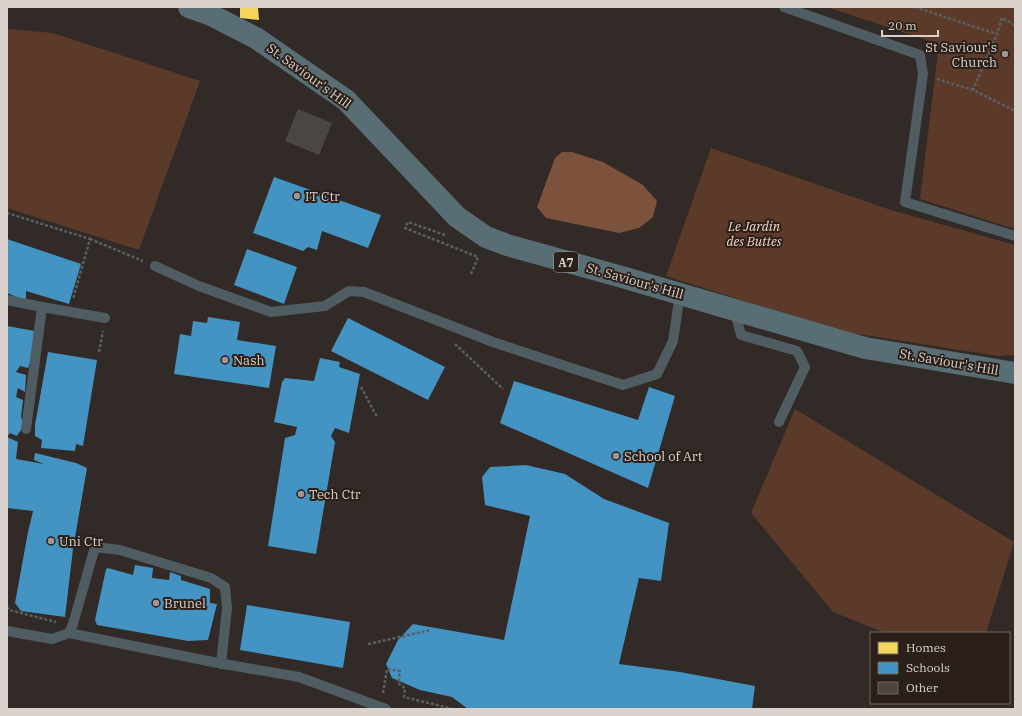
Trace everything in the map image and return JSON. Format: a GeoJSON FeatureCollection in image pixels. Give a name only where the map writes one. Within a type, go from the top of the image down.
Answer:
{"type":"FeatureCollection","features":[{"type":"Feature","properties":{"kind":"main road","name":"St. Saviour's Hill"},"geometry":{"type":"LineString","coordinates":[[190,7],[208,14],[256,38],[346,100],[457,217],[486,237],[507,245],[734,309],[865,348],[1015,373]]}},
{"type":"Feature","properties":{"kind":"lane"},"geometry":{"type":"LineString","coordinates":[[784,7],[920,55],[923,74],[905,202],[1015,236]]}},
{"type":"Feature","properties":{"kind":"lane"},"geometry":{"type":"LineString","coordinates":[[155,266],[198,286],[271,312],[325,306],[350,291],[364,292],[493,342],[623,385],[657,374],[673,341],[680,294]]}},
{"type":"Feature","properties":{"kind":"lane"},"geometry":{"type":"LineString","coordinates":[[7,300],[105,318]]}},
{"type":"Feature","properties":{"kind":"lane"},"geometry":{"type":"LineString","coordinates":[[26,429],[42,307]]}},
{"type":"Feature","properties":{"kind":"lane"},"geometry":{"type":"LineString","coordinates":[[734,309],[741,335],[797,351],[805,367],[779,422]]}},
{"type":"Feature","properties":{"kind":"lane"},"geometry":{"type":"LineString","coordinates":[[71,629],[95,547],[120,550],[212,578],[224,587],[227,608],[222,664]]}},
{"type":"Feature","properties":{"kind":"lane"},"geometry":{"type":"LineString","coordinates":[[7,631],[52,639],[71,629],[222,664],[299,677],[386,709]]}},
{"type":"Feature","properties":{"kind":"path"},"geometry":{"type":"LineString","coordinates":[[910,7],[915,7],[997,34]]}},
{"type":"Feature","properties":{"kind":"path"},"geometry":{"type":"LineString","coordinates":[[973,90],[997,34],[1002,18],[1015,25]]}},
{"type":"Feature","properties":{"kind":"path"},"geometry":{"type":"LineString","coordinates":[[941,80],[973,90],[1015,111]]}},
{"type":"Feature","properties":{"kind":"path"},"geometry":{"type":"LineString","coordinates":[[7,213],[90,239],[155,266]]}},
{"type":"Feature","properties":{"kind":"path"},"geometry":{"type":"LineString","coordinates":[[414,224],[408,222],[405,228],[478,257],[471,274]]}},
{"type":"Feature","properties":{"kind":"path"},"geometry":{"type":"LineString","coordinates":[[70,312],[90,239]]}},
{"type":"Feature","properties":{"kind":"path"},"geometry":{"type":"LineString","coordinates":[[99,352],[105,318]]}},
{"type":"Feature","properties":{"kind":"path"},"geometry":{"type":"LineString","coordinates":[[453,341],[503,388]]}},
{"type":"Feature","properties":{"kind":"path"},"geometry":{"type":"LineString","coordinates":[[361,388],[377,417]]}},
{"type":"Feature","properties":{"kind":"path"},"geometry":{"type":"LineString","coordinates":[[7,607],[9,610],[53,621],[71,629]]}},
{"type":"Feature","properties":{"kind":"path"},"geometry":{"type":"LineString","coordinates":[[368,644],[431,630]]}},
{"type":"Feature","properties":{"kind":"path"},"geometry":{"type":"LineString","coordinates":[[383,693],[387,669],[400,671],[398,683],[405,688],[404,697],[453,709]]}},
{"type":"Feature","properties":{"kind":"green space"},"geometry":{"type":"Polygon","coordinates":[[[827,7],[1015,7],[1015,229],[920,199],[939,44],[827,7]]]}},
{"type":"Feature","properties":{"kind":"green space"},"geometry":{"type":"Polygon","coordinates":[[[7,29],[53,33],[200,81],[139,250],[7,208],[7,29]]]}},
{"type":"Feature","properties":{"kind":"green space","name":"Le Jardin des Buttes"},"geometry":{"type":"Polygon","coordinates":[[[711,148],[891,210],[1015,245],[1015,355],[998,356],[839,331],[666,276],[711,148]]]}},
{"type":"Feature","properties":{"kind":"green space"},"geometry":{"type":"Polygon","coordinates":[[[795,409],[1014,542],[986,632],[883,632],[833,612],[751,513],[795,409]]]}},
{"type":"Feature","properties":{"kind":"shaded area"},"geometry":{"type":"Polygon","coordinates":[[[562,152],[572,152],[603,162],[643,185],[657,201],[653,217],[639,228],[619,233],[546,218],[537,207],[555,158],[562,152]]]}},
{"type":"Feature","properties":{"kind":"building: Homes"},"geometry":{"type":"Polygon","coordinates":[[[240,7],[258,7],[259,20],[240,18],[240,7]]]}},
{"type":"Feature","properties":{"kind":"building: Schools","name":"IT Ctr"},"geometry":{"type":"Polygon","coordinates":[[[274,177],[381,215],[368,248],[322,231],[317,250],[308,247],[303,251],[253,233],[274,177]]]}},
{"type":"Feature","properties":{"kind":"building: Schools"},"geometry":{"type":"Polygon","coordinates":[[[7,239],[81,264],[69,304],[26,291],[26,301],[7,293],[7,239]]]}},
{"type":"Feature","properties":{"kind":"building: Schools"},"geometry":{"type":"Polygon","coordinates":[[[247,249],[297,267],[284,304],[234,285],[247,249]]]}},
{"type":"Feature","properties":{"kind":"building: Schools","name":"Nash"},"geometry":{"type":"Polygon","coordinates":[[[208,317],[240,322],[237,340],[276,346],[269,388],[174,374],[180,334],[191,336],[193,321],[207,323],[208,317]]]}},
{"type":"Feature","properties":{"kind":"building: Schools"},"geometry":{"type":"Polygon","coordinates":[[[348,318],[445,367],[428,400],[331,351],[348,318]]]}},
{"type":"Feature","properties":{"kind":"building: Schools"},"geometry":{"type":"Polygon","coordinates":[[[7,326],[35,331],[32,359],[28,368],[20,366],[16,372],[26,375],[25,392],[18,388],[16,397],[23,400],[21,417],[24,425],[17,436],[10,433],[7,437],[7,326]]]}},
{"type":"Feature","properties":{"kind":"building: Schools"},"geometry":{"type":"Polygon","coordinates":[[[48,352],[97,360],[83,446],[76,444],[75,451],[41,448],[42,440],[35,436],[35,425],[48,352]]]}},
{"type":"Feature","properties":{"kind":"building: Schools","name":"Tech Ctr"},"geometry":{"type":"Polygon","coordinates":[[[320,358],[340,362],[339,367],[360,374],[349,433],[335,428],[331,436],[335,442],[316,554],[268,546],[285,438],[295,435],[297,427],[274,422],[282,382],[285,378],[314,381],[320,358]]]}},
{"type":"Feature","properties":{"kind":"building: Schools","name":"School of Art"},"geometry":{"type":"Polygon","coordinates":[[[514,381],[638,420],[649,387],[675,396],[648,488],[500,423],[514,381]]]}},
{"type":"Feature","properties":{"kind":"building: Schools","name":"Uni Ctr"},"geometry":{"type":"Polygon","coordinates":[[[7,437],[18,442],[16,459],[44,464],[34,460],[35,453],[76,463],[87,468],[73,549],[65,617],[21,611],[15,603],[33,511],[7,508],[7,437]]]}},
{"type":"Feature","properties":{"kind":"building: Schools"},"geometry":{"type":"Polygon","coordinates":[[[526,465],[565,474],[604,499],[669,523],[661,581],[639,578],[619,664],[680,672],[755,686],[752,709],[468,709],[452,697],[420,690],[392,678],[386,664],[398,640],[413,624],[504,640],[530,516],[485,505],[482,477],[490,467],[526,465]]]}},
{"type":"Feature","properties":{"kind":"building: Schools","name":"Brunel"},"geometry":{"type":"Polygon","coordinates":[[[135,565],[153,568],[152,578],[169,580],[170,572],[181,576],[181,580],[210,589],[210,603],[217,604],[208,640],[188,641],[97,625],[95,620],[106,569],[108,568],[133,575],[135,565]]]}},
{"type":"Feature","properties":{"kind":"building: Schools"},"geometry":{"type":"Polygon","coordinates":[[[247,605],[350,622],[343,668],[240,650],[247,605]]]}},
{"type":"Feature","properties":{"kind":"building: Other"},"geometry":{"type":"Polygon","coordinates":[[[298,109],[332,123],[319,155],[285,141],[298,109]]]}},
{"type":"Feature","properties":{"kind":"place","name":"St Saviour's Church"},"geometry":{"type":"Point","coordinates":[1005,54]}},
{"type":"Feature","properties":{"kind":"place","name":"IT Ctr"},"geometry":{"type":"Point","coordinates":[297,196]}},
{"type":"Feature","properties":{"kind":"place","name":"Nash"},"geometry":{"type":"Point","coordinates":[225,360]}},
{"type":"Feature","properties":{"kind":"place","name":"School of Art"},"geometry":{"type":"Point","coordinates":[616,456]}},
{"type":"Feature","properties":{"kind":"place","name":"Tech Ctr"},"geometry":{"type":"Point","coordinates":[301,494]}},
{"type":"Feature","properties":{"kind":"place","name":"Uni Ctr"},"geometry":{"type":"Point","coordinates":[51,541]}},
{"type":"Feature","properties":{"kind":"place","name":"Brunel"},"geometry":{"type":"Point","coordinates":[156,603]}}]}
